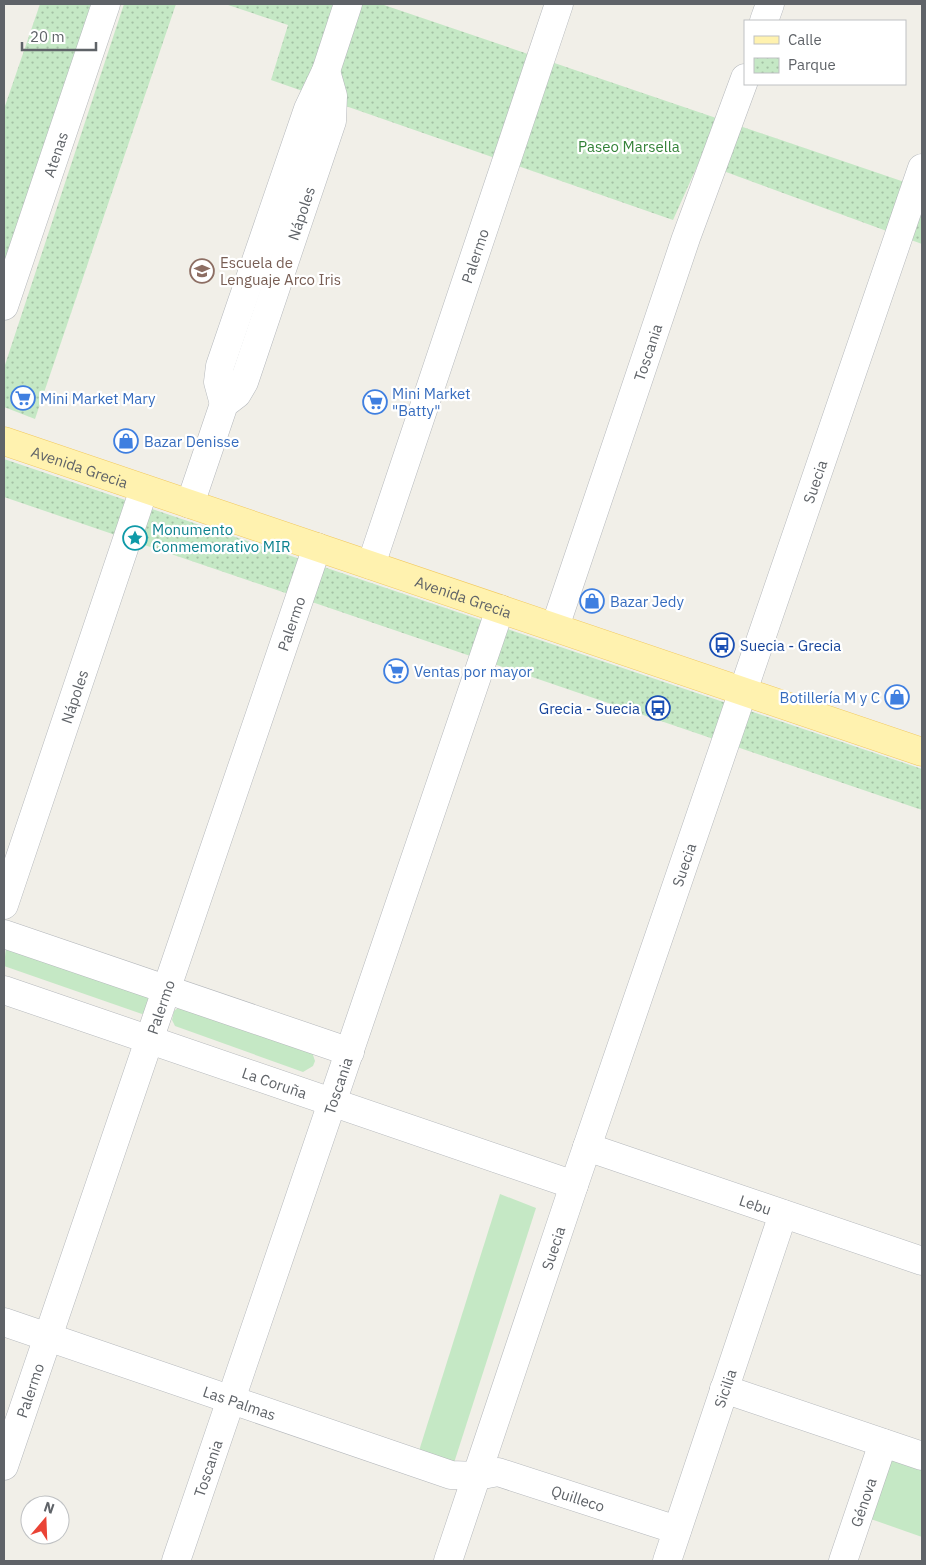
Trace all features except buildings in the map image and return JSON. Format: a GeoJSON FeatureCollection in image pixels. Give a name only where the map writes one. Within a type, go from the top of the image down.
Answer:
{"type":"FeatureCollection","features":[{"type":"Feature","properties":{"kind":"main road","name":"Avenida Grecia"},"geometry":{"type":"LineString","coordinates":[[4,441],[922,752]]}},
{"type":"Feature","properties":{"kind":"street","name":"Atenas"},"geometry":{"type":"LineString","coordinates":[[4,306],[106,4]]}},
{"type":"Feature","properties":{"kind":"street","name":"Nápoles"},"geometry":{"type":"LineString","coordinates":[[190,504],[224,404],[218,382],[220,366],[308,109],[326,71],[348,4]]}},
{"type":"Feature","properties":{"kind":"street","name":"Palermo"},"geometry":{"type":"LineString","coordinates":[[371,565],[559,4]]}},
{"type":"Feature","properties":{"kind":"street"},"geometry":{"type":"LineString","coordinates":[[764,20],[770,4]]}},
{"type":"Feature","properties":{"kind":"street","name":"Toscania"},"geometry":{"type":"LineString","coordinates":[[554,627],[686,238],[744,81]]}},
{"type":"Feature","properties":{"kind":"street","name":"Suecia"},"geometry":{"type":"LineString","coordinates":[[448,1561],[574,1184],[922,168]]}},
{"type":"Feature","properties":{"kind":"street","name":"Nápoles"},"geometry":{"type":"LineString","coordinates":[[4,905],[144,489]]}},
{"type":"Feature","properties":{"kind":"street","name":"Palermo"},"geometry":{"type":"LineString","coordinates":[[4,1466],[316,547]]}},
{"type":"Feature","properties":{"kind":"street","name":"Toscania"},"geometry":{"type":"LineString","coordinates":[[176,1561],[500,609]]}},
{"type":"Feature","properties":{"kind":"street"},"geometry":{"type":"LineString","coordinates":[[4,934],[350,1052]]}},
{"type":"Feature","properties":{"kind":"street","name":"La Coruña"},"geometry":{"type":"LineString","coordinates":[[4,990],[574,1184]]}},
{"type":"Feature","properties":{"kind":"street","name":"Lebu"},"geometry":{"type":"LineString","coordinates":[[587,1147],[922,1261]]}},
{"type":"Feature","properties":{"kind":"street","name":"Sicilia"},"geometry":{"type":"LineString","coordinates":[[666,1561],[783,1214]]}},
{"type":"Feature","properties":{"kind":"street","name":"Las Palmas"},"geometry":{"type":"LineString","coordinates":[[4,1322],[451,1475],[477,1476]]}},
{"type":"Feature","properties":{"kind":"street"},"geometry":{"type":"LineString","coordinates":[[724,1389],[922,1456]]}},
{"type":"Feature","properties":{"kind":"street","name":"Génova"},"geometry":{"type":"LineString","coordinates":[[843,1561],[883,1443]]}},
{"type":"Feature","properties":{"kind":"street","name":"Quilleco"},"geometry":{"type":"LineString","coordinates":[[477,1476],[498,1472],[677,1530]]}},
{"type":"Feature","properties":{"kind":"green space"},"geometry":{"type":"Polygon","coordinates":[[[40,4],[92,4],[4,264],[4,109],[40,4]]]}},
{"type":"Feature","properties":{"kind":"green space"},"geometry":{"type":"Polygon","coordinates":[[[124,4],[176,4],[35,419],[4,407],[4,368],[124,4]]]}},
{"type":"Feature","properties":{"kind":"green space","name":"Paseo Marsella"},"geometry":{"type":"Polygon","coordinates":[[[225,4],[381,4],[922,188],[922,244],[699,162],[673,220],[271,80],[288,25],[225,4]]]}},
{"type":"Feature","properties":{"kind":"green space"},"geometry":{"type":"Polygon","coordinates":[[[4,459],[922,769],[922,810],[4,497],[4,459]]]}},
{"type":"Feature","properties":{"kind":"green space"},"geometry":{"type":"Polygon","coordinates":[[[6,948],[152,998],[146,1013],[142,1014],[4,966],[6,948]]]}},
{"type":"Feature","properties":{"kind":"green space"},"geometry":{"type":"Polygon","coordinates":[[[179,1007],[311,1049],[315,1061],[313,1066],[303,1072],[175,1026],[172,1020],[174,1011],[179,1007]]]}},
{"type":"Feature","properties":{"kind":"green space"},"geometry":{"type":"Polygon","coordinates":[[[500,1194],[536,1208],[453,1466],[418,1454],[500,1194]]]}},
{"type":"Feature","properties":{"kind":"green space"},"geometry":{"type":"Polygon","coordinates":[[[886,1459],[922,1466],[922,1537],[868,1518],[886,1459]]]}},
{"type":"Feature","properties":{"kind":"place","name":"Escuela de Lenguaje Arco Iris"},"geometry":{"type":"Point","coordinates":[202,271]}},
{"type":"Feature","properties":{"kind":"place","name":"Mini Market Mary"},"geometry":{"type":"Point","coordinates":[23,398]}},
{"type":"Feature","properties":{"kind":"place","name":"Mini Market \"Batty\""},"geometry":{"type":"Point","coordinates":[375,402]}},
{"type":"Feature","properties":{"kind":"place","name":"Bazar Denisse"},"geometry":{"type":"Point","coordinates":[126,441]}},
{"type":"Feature","properties":{"kind":"place","name":"Monumento Conmemorativo MIR"},"geometry":{"type":"Point","coordinates":[135,538]}},
{"type":"Feature","properties":{"kind":"place","name":"Bazar Jedy"},"geometry":{"type":"Point","coordinates":[592,601]}},
{"type":"Feature","properties":{"kind":"place","name":"Suecia - Grecia"},"geometry":{"type":"Point","coordinates":[722,645]}},
{"type":"Feature","properties":{"kind":"place","name":"Ventas por mayor"},"geometry":{"type":"Point","coordinates":[396,671]}},
{"type":"Feature","properties":{"kind":"place","name":"Botillería M y C"},"geometry":{"type":"Point","coordinates":[897,697]}},
{"type":"Feature","properties":{"kind":"place","name":"Grecia - Suecia"},"geometry":{"type":"Point","coordinates":[658,708]}}]}
